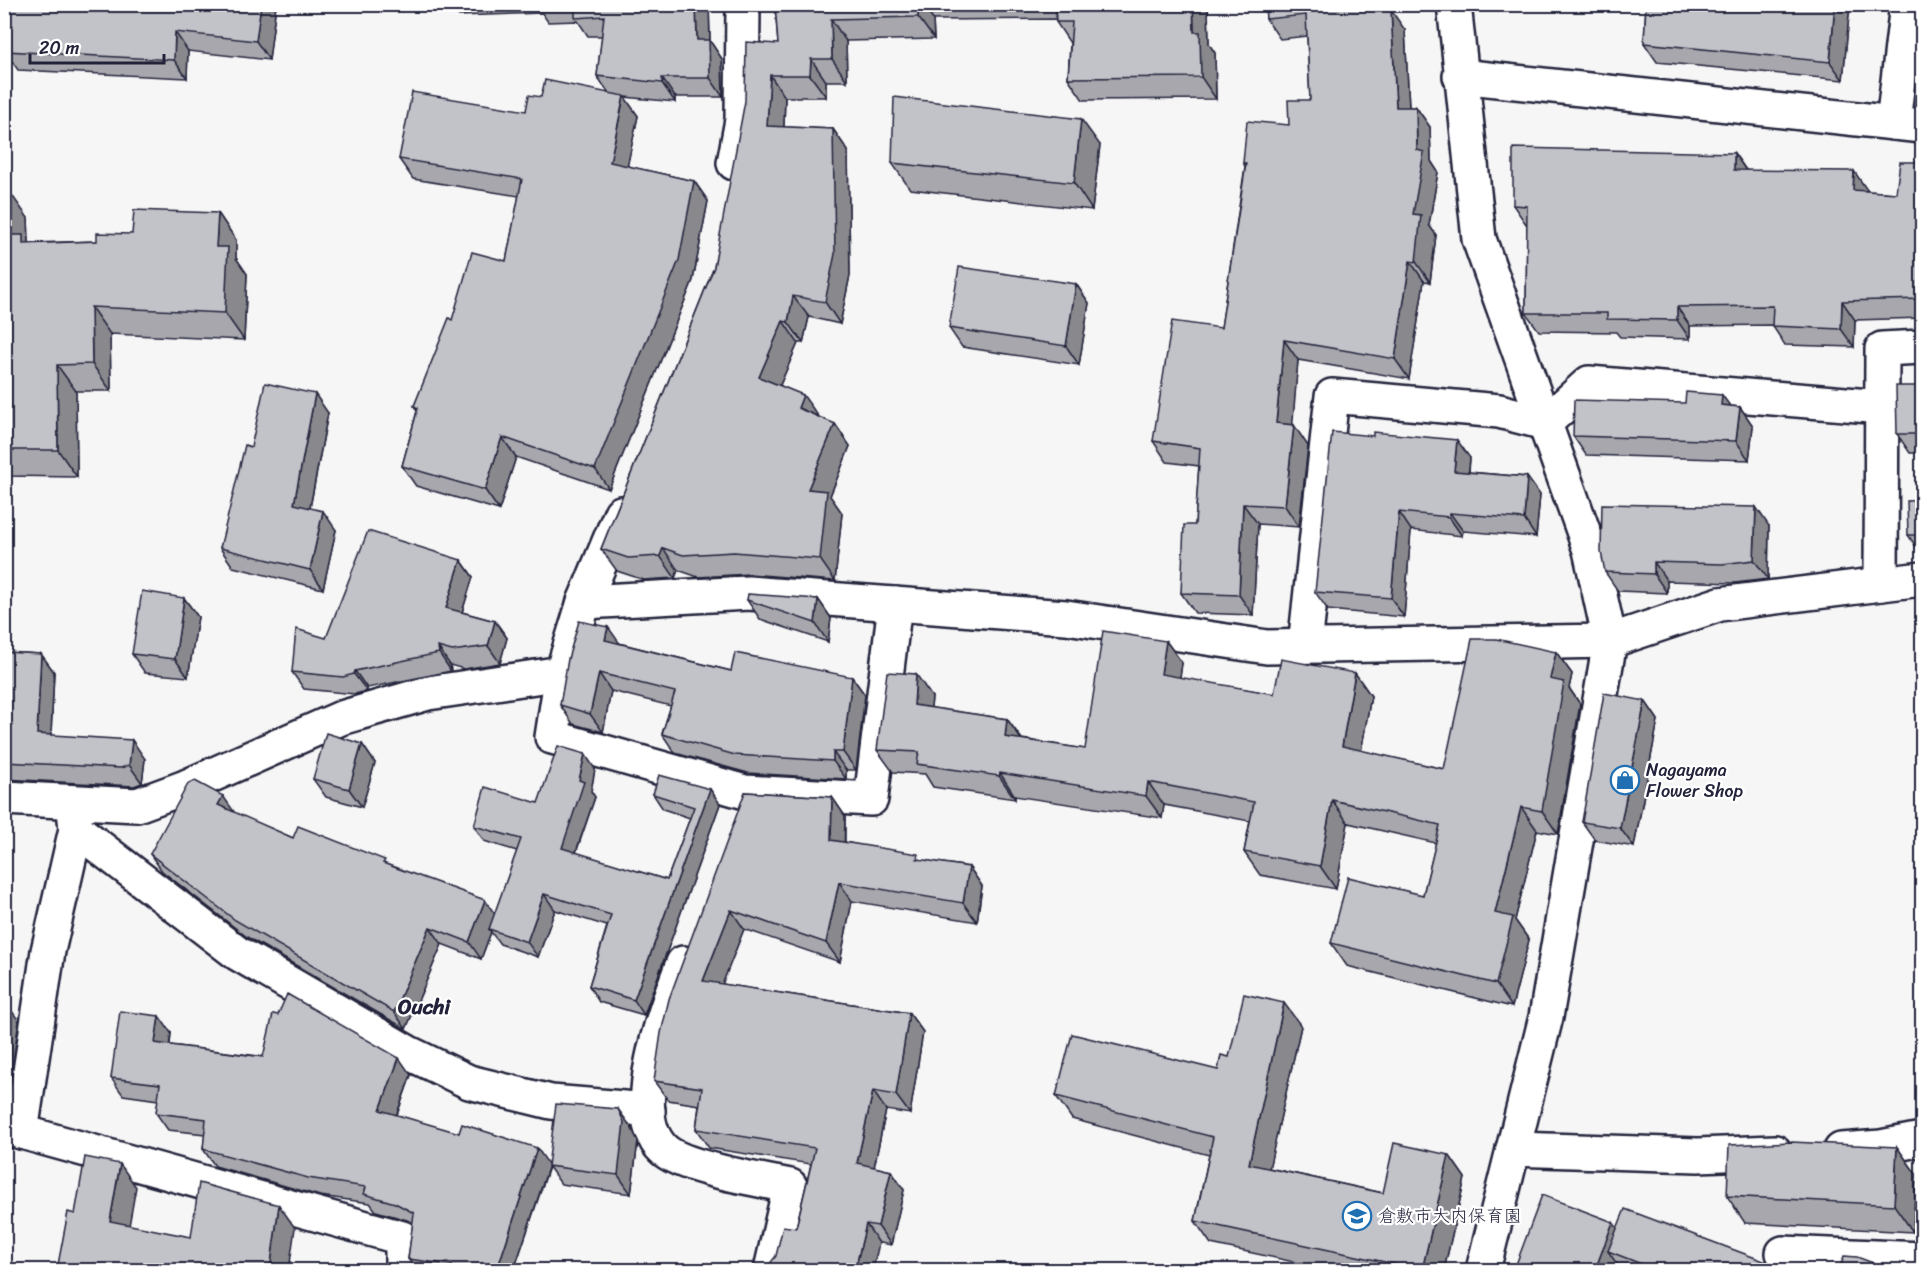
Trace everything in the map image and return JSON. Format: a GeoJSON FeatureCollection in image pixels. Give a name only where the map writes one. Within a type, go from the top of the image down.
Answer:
{"type":"FeatureCollection","features":[{"type":"Feature","properties":{"kind":"street"},"geometry":{"type":"LineString","coordinates":[[729,191],[742,120],[743,4]]}},
{"type":"Feature","properties":{"kind":"street"},"geometry":{"type":"LineString","coordinates":[[1454,4],[1479,239],[1590,550],[1610,641],[1546,1017],[1485,1270]]}},
{"type":"Feature","properties":{"kind":"street"},"geometry":{"type":"LineString","coordinates":[[1460,76],[1908,125],[1907,4]]}},
{"type":"Feature","properties":{"kind":"street"},"geometry":{"type":"LineString","coordinates":[[1881,584],[1882,349],[1923,347]]}},
{"type":"Feature","properties":{"kind":"street"},"geometry":{"type":"LineString","coordinates":[[1545,423],[1589,383],[1882,407]]}},
{"type":"Feature","properties":{"kind":"street"},"geometry":{"type":"LineString","coordinates":[[1305,646],[1332,396],[1499,411],[1545,423]]}},
{"type":"Feature","properties":{"kind":"street"},"geometry":{"type":"LineString","coordinates":[[632,485],[584,602],[562,674],[552,737],[745,792],[871,799],[895,604]]}},
{"type":"Feature","properties":{"kind":"street"},"geometry":{"type":"LineString","coordinates":[[584,602],[748,593],[1066,617],[1267,647],[1610,641],[1720,604],[1923,579]]}},
{"type":"Feature","properties":{"kind":"street"},"geometry":{"type":"LineString","coordinates":[[4,798],[75,816],[137,805],[183,788],[341,718],[428,693],[562,674]]}},
{"type":"Feature","properties":{"kind":"street"},"geometry":{"type":"LineString","coordinates":[[733,826],[745,792]]}},
{"type":"Feature","properties":{"kind":"street"},"geometry":{"type":"LineString","coordinates":[[75,816],[237,953],[418,1057],[469,1082],[551,1102],[648,1110]]}},
{"type":"Feature","properties":{"kind":"street"},"geometry":{"type":"LineString","coordinates":[[75,816],[13,1129],[402,1238],[402,1270]]}},
{"type":"Feature","properties":{"kind":"street"},"geometry":{"type":"LineString","coordinates":[[693,936],[664,1013],[647,1084],[648,1119],[662,1149],[691,1164],[790,1186],[771,1270]]}},
{"type":"Feature","properties":{"kind":"street"},"geometry":{"type":"LineString","coordinates":[[1513,1149],[1698,1155],[1881,1147],[1923,1139]]}},
{"type":"Feature","properties":{"kind":"street"},"geometry":{"type":"LineString","coordinates":[[1783,1253],[1837,1263],[1923,1259]]}},
{"type":"Feature","properties":{"kind":"building"},"geometry":{"type":"Polygon","coordinates":[[[7,4],[261,4],[256,41],[175,32],[174,60],[5,51],[7,4]]]}},
{"type":"Feature","properties":{"kind":"building"},"geometry":{"type":"Polygon","coordinates":[[[575,4],[696,4],[697,40],[709,40],[710,78],[662,78],[662,83],[597,76],[604,16],[575,18],[575,4]]]}},
{"type":"Feature","properties":{"kind":"building"},"geometry":{"type":"Polygon","coordinates":[[[775,4],[918,4],[918,17],[831,19],[832,59],[811,59],[810,75],[770,75],[767,126],[833,129],[835,254],[825,302],[793,296],[788,322],[783,321],[759,377],[803,395],[798,408],[835,424],[808,489],[827,491],[820,559],[734,552],[683,555],[663,548],[660,556],[628,558],[601,549],[714,267],[745,101],[746,42],[778,44],[775,4]]]}},
{"type":"Feature","properties":{"kind":"building"},"geometry":{"type":"Polygon","coordinates":[[[1055,4],[1193,4],[1194,32],[1200,32],[1201,77],[1068,78],[1072,22],[1056,22],[1055,4]]]}},
{"type":"Feature","properties":{"kind":"building"},"geometry":{"type":"Polygon","coordinates":[[[1265,4],[1375,4],[1375,11],[1391,10],[1396,107],[1416,107],[1417,150],[1424,152],[1413,214],[1421,215],[1416,262],[1410,261],[1395,359],[1284,340],[1276,423],[1294,425],[1285,506],[1243,504],[1239,595],[1181,593],[1184,525],[1195,525],[1200,448],[1153,441],[1172,321],[1221,328],[1246,163],[1243,163],[1247,121],[1289,125],[1288,100],[1310,100],[1306,15],[1266,19],[1265,4]]]}},
{"type":"Feature","properties":{"kind":"building"},"geometry":{"type":"Polygon","coordinates":[[[1646,4],[1835,4],[1830,62],[1644,43],[1646,4]]]}},
{"type":"Feature","properties":{"kind":"building"},"geometry":{"type":"Polygon","coordinates":[[[545,80],[624,96],[610,162],[694,181],[679,260],[595,469],[502,437],[485,490],[402,466],[418,408],[414,406],[449,318],[452,320],[472,252],[506,261],[522,179],[399,159],[412,92],[526,111],[529,95],[541,97],[545,80]]]}},
{"type":"Feature","properties":{"kind":"building"},"geometry":{"type":"Polygon","coordinates":[[[894,97],[1081,119],[1074,183],[892,163],[894,97]]]}},
{"type":"Feature","properties":{"kind":"building"},"geometry":{"type":"Polygon","coordinates":[[[1513,148],[1734,153],[1734,170],[1854,171],[1853,190],[1896,193],[1900,162],[1923,162],[1923,299],[1842,301],[1841,329],[1772,326],[1773,306],[1677,307],[1677,320],[1607,319],[1607,313],[1526,313],[1527,206],[1513,205],[1513,148]]]}},
{"type":"Feature","properties":{"kind":"building"},"geometry":{"type":"Polygon","coordinates":[[[4,191],[9,191],[11,235],[23,235],[23,244],[97,241],[97,233],[132,234],[134,210],[218,213],[216,247],[228,247],[225,313],[91,307],[92,364],[57,365],[58,450],[4,450],[4,191]]]}},
{"type":"Feature","properties":{"kind":"building"},"geometry":{"type":"Polygon","coordinates":[[[959,267],[1076,284],[1066,346],[949,328],[959,267]]]}},
{"type":"Feature","properties":{"kind":"building"},"geometry":{"type":"Polygon","coordinates":[[[265,383],[315,394],[294,504],[323,511],[310,570],[220,548],[245,445],[251,447],[265,383]]]}},
{"type":"Feature","properties":{"kind":"building"},"geometry":{"type":"Polygon","coordinates":[[[1896,386],[1923,386],[1923,434],[1897,434],[1896,386]]]}},
{"type":"Feature","properties":{"kind":"building"},"geometry":{"type":"Polygon","coordinates":[[[1686,392],[1722,395],[1721,405],[1740,407],[1736,441],[1573,436],[1574,400],[1685,403],[1686,392]]]}},
{"type":"Feature","properties":{"kind":"building"},"geometry":{"type":"Polygon","coordinates":[[[1332,432],[1373,436],[1373,432],[1457,440],[1454,471],[1527,477],[1524,519],[1450,513],[1449,517],[1399,512],[1391,598],[1315,592],[1332,432]]]}},
{"type":"Feature","properties":{"kind":"building"},"geometry":{"type":"Polygon","coordinates":[[[1923,500],[1923,535],[1908,535],[1907,501],[1923,500]]]}},
{"type":"Feature","properties":{"kind":"building"},"geometry":{"type":"Polygon","coordinates":[[[1602,504],[1756,507],[1754,560],[1722,564],[1654,562],[1654,574],[1605,572],[1601,552],[1602,504]]]}},
{"type":"Feature","properties":{"kind":"building"},"geometry":{"type":"Polygon","coordinates":[[[368,531],[461,560],[446,608],[495,621],[488,646],[452,651],[438,647],[439,653],[355,671],[354,674],[343,677],[292,672],[296,629],[326,638],[368,531]]]}},
{"type":"Feature","properties":{"kind":"building"},"geometry":{"type":"Polygon","coordinates":[[[142,591],[184,598],[175,659],[132,654],[142,591]]]}},
{"type":"Feature","properties":{"kind":"building"},"geometry":{"type":"Polygon","coordinates":[[[748,594],[818,599],[815,623],[747,600],[748,594]]]}},
{"type":"Feature","properties":{"kind":"building"},"geometry":{"type":"Polygon","coordinates":[[[579,621],[608,627],[605,640],[731,671],[735,653],[852,677],[843,752],[833,752],[833,761],[735,755],[662,734],[675,692],[599,673],[590,714],[560,705],[568,659],[579,621]]]}},
{"type":"Feature","properties":{"kind":"building"},"geometry":{"type":"Polygon","coordinates":[[[1103,631],[1166,641],[1161,674],[1274,694],[1281,659],[1355,673],[1342,746],[1444,769],[1472,639],[1496,639],[1556,652],[1550,679],[1564,682],[1542,811],[1521,807],[1495,913],[1513,917],[1496,984],[1331,943],[1348,877],[1423,895],[1440,825],[1332,800],[1320,866],[1244,852],[1254,802],[1148,782],[1146,796],[1000,773],[999,776],[917,764],[919,752],[877,750],[887,672],[916,674],[914,705],[1007,719],[1005,737],[1085,749],[1103,631]]]}},
{"type":"Feature","properties":{"kind":"building"},"geometry":{"type":"Polygon","coordinates":[[[4,652],[41,654],[37,734],[132,740],[129,765],[121,768],[4,762],[4,652]]]}},
{"type":"Feature","properties":{"kind":"building"},"geometry":{"type":"Polygon","coordinates":[[[1604,693],[1645,701],[1620,828],[1582,822],[1604,693]]]}},
{"type":"Feature","properties":{"kind":"building"},"geometry":{"type":"Polygon","coordinates":[[[326,733],[362,744],[349,789],[313,779],[326,733]]]}},
{"type":"Feature","properties":{"kind":"building"},"geometry":{"type":"Polygon","coordinates":[[[558,746],[585,754],[579,780],[584,782],[562,848],[667,880],[694,807],[653,794],[659,775],[710,789],[634,1000],[589,986],[611,915],[544,894],[527,942],[489,929],[521,839],[474,826],[485,787],[538,803],[558,746]]]}},
{"type":"Feature","properties":{"kind":"building"},"geometry":{"type":"Polygon","coordinates":[[[195,781],[223,796],[218,805],[293,838],[298,826],[385,860],[383,863],[485,900],[469,942],[430,927],[394,1012],[235,920],[150,854],[188,784],[195,781]]]}},
{"type":"Feature","properties":{"kind":"building"},"geometry":{"type":"Polygon","coordinates":[[[745,792],[832,797],[831,840],[918,854],[917,859],[969,867],[963,903],[839,882],[826,943],[731,910],[703,981],[909,1013],[896,1095],[873,1091],[857,1163],[891,1171],[878,1226],[866,1224],[855,1270],[767,1270],[776,1256],[783,1226],[796,1228],[815,1148],[696,1129],[702,1088],[654,1081],[669,999],[745,792]]]}},
{"type":"Feature","properties":{"kind":"building"},"geometry":{"type":"Polygon","coordinates":[[[287,994],[399,1058],[380,1110],[459,1133],[462,1124],[537,1148],[497,1270],[452,1270],[452,1265],[408,1259],[414,1213],[395,1203],[364,1194],[366,1187],[308,1178],[203,1149],[206,1119],[156,1113],[160,1084],[111,1078],[120,1011],[159,1016],[155,1043],[263,1057],[273,1014],[278,1015],[287,994]]]}},
{"type":"Feature","properties":{"kind":"building"},"geometry":{"type":"Polygon","coordinates":[[[1244,994],[1284,1003],[1249,1164],[1383,1193],[1394,1143],[1449,1155],[1422,1270],[1195,1221],[1213,1137],[1056,1096],[1072,1034],[1218,1070],[1221,1055],[1229,1057],[1244,994]]]}},
{"type":"Feature","properties":{"kind":"building"},"geometry":{"type":"Polygon","coordinates":[[[556,1104],[618,1109],[624,1122],[618,1175],[548,1166],[556,1104]]]}},
{"type":"Feature","properties":{"kind":"building"},"geometry":{"type":"Polygon","coordinates":[[[1791,1142],[1897,1147],[1894,1205],[1727,1196],[1729,1145],[1791,1142]]]}},
{"type":"Feature","properties":{"kind":"building"},"geometry":{"type":"Polygon","coordinates":[[[85,1157],[120,1164],[110,1221],[191,1237],[199,1183],[279,1205],[270,1270],[57,1270],[68,1212],[75,1214],[85,1157]]]}},
{"type":"Feature","properties":{"kind":"building"},"geometry":{"type":"Polygon","coordinates":[[[1542,1195],[1613,1222],[1595,1270],[1576,1266],[1574,1270],[1514,1270],[1542,1195]]]}},
{"type":"Feature","properties":{"kind":"building"},"geometry":{"type":"Polygon","coordinates":[[[1625,1209],[1769,1263],[1766,1270],[1657,1270],[1608,1251],[1625,1209]]]}},
{"type":"Feature","properties":{"kind":"building"},"geometry":{"type":"Polygon","coordinates":[[[1844,1256],[1857,1257],[1892,1270],[1839,1270],[1844,1256]]]}},
{"type":"Feature","properties":{"kind":"place","name":"Nagayama Flower Shop"},"geometry":{"type":"Point","coordinates":[1625,780]}},
{"type":"Feature","properties":{"kind":"place","name":"倉敷市大内保育園"},"geometry":{"type":"Point","coordinates":[1357,1216]}},
{"type":"Feature","properties":{"kind":"district","name":"Ouchi"},"geometry":{"type":"Point","coordinates":[424,1007]}}]}
